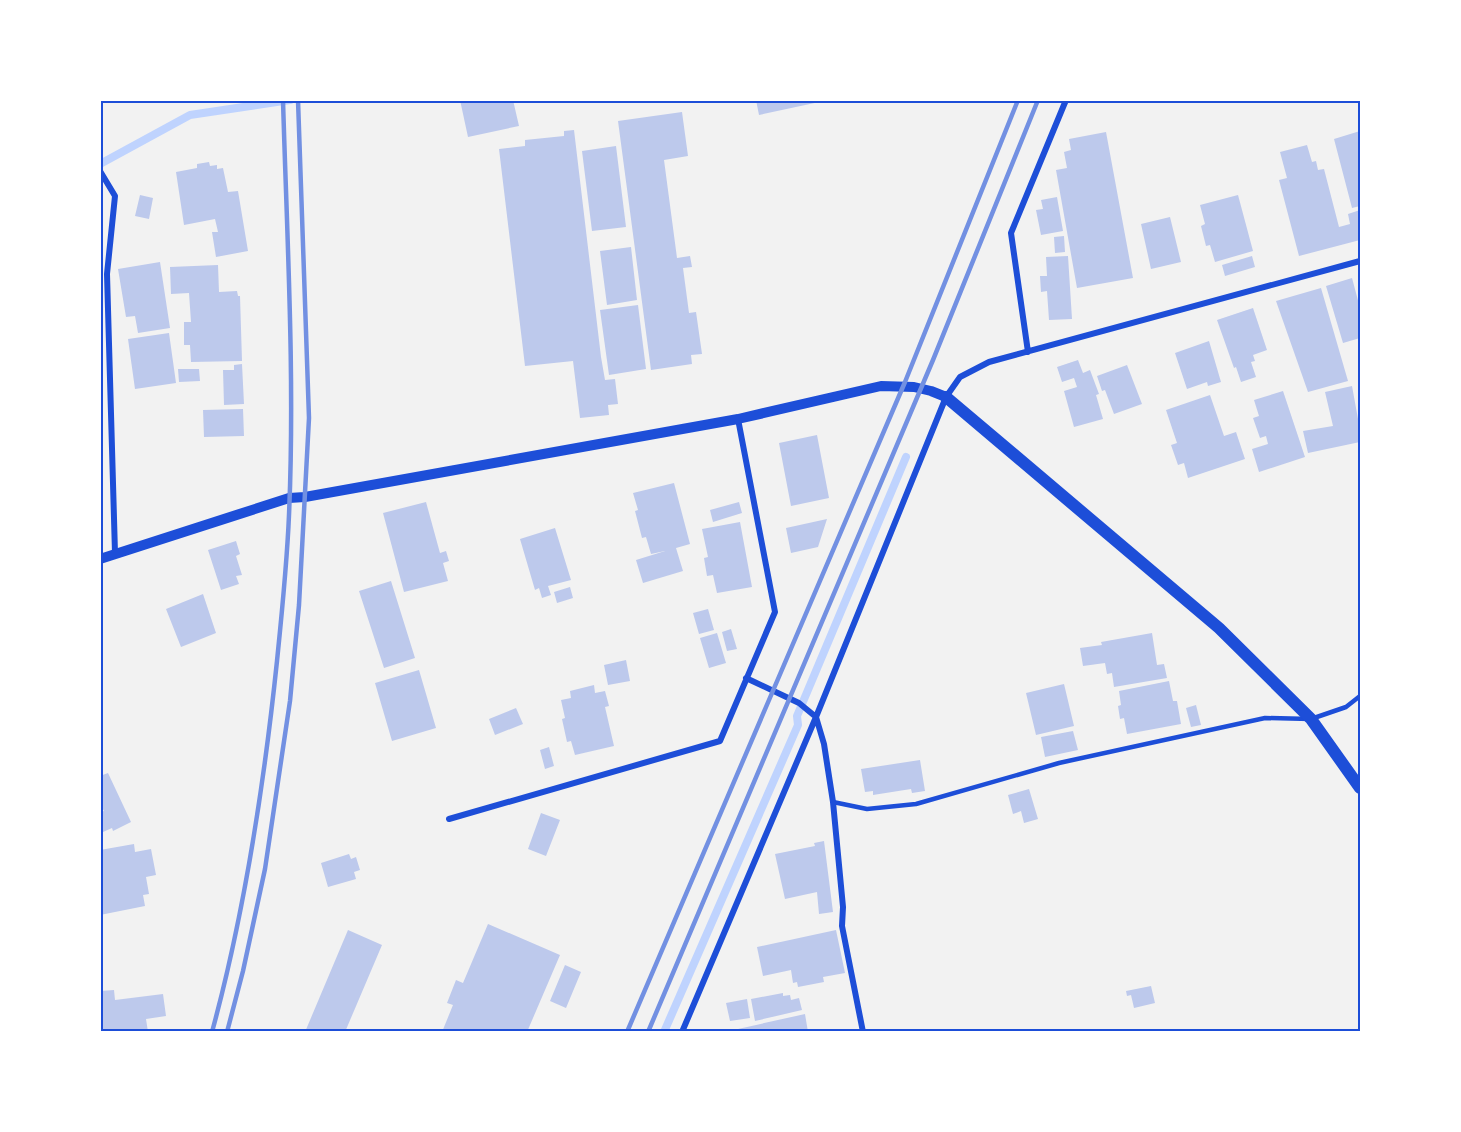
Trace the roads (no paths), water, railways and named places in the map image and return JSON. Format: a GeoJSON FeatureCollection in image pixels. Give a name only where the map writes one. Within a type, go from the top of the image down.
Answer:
{"type":"FeatureCollection","features":[{"type":"Feature","properties":{"kind":"main road"},"geometry":{"type":"LineString","coordinates":[[946,398],[1219,628],[1311,719],[1360,788]]}},
{"type":"Feature","properties":{"kind":"street"},"geometry":{"type":"LineString","coordinates":[[1028,352],[1011,233],[1066,100]]}},
{"type":"Feature","properties":{"kind":"street"},"geometry":{"type":"LineString","coordinates":[[100,171],[115,196],[107,274],[115,553]]}},
{"type":"Feature","properties":{"kind":"street"},"geometry":{"type":"LineString","coordinates":[[682,1032],[816,717],[946,398],[960,377],[989,362],[1360,261]]}},
{"type":"Feature","properties":{"kind":"street"},"geometry":{"type":"LineString","coordinates":[[100,559],[289,498],[738,419],[881,386],[914,387],[946,398]]}},
{"type":"Feature","properties":{"kind":"street"},"geometry":{"type":"LineString","coordinates":[[449,819],[720,741],[774,612],[738,419]]}},
{"type":"Feature","properties":{"kind":"street"},"geometry":{"type":"LineString","coordinates":[[747,678],[802,705],[816,717],[824,744],[833,802],[843,907],[842,926],[863,1032]]}},
{"type":"Feature","properties":{"kind":"lane"},"geometry":{"type":"LineString","coordinates":[[833,802],[867,809],[916,804],[1059,763],[1265,718],[1311,719],[1346,707],[1360,696]]}},
{"type":"Feature","properties":{"kind":"waterway"},"geometry":{"type":"LineString","coordinates":[[100,164],[190,115],[290,100]]}},
{"type":"Feature","properties":{"kind":"waterway"},"geometry":{"type":"LineString","coordinates":[[664,1032],[798,725],[797,716],[906,457]]}},
{"type":"Feature","properties":{"kind":"railway"},"geometry":{"type":"LineString","coordinates":[[212,1032],[224,986],[252,848],[272,708],[286,570],[291,411],[283,100]]}},
{"type":"Feature","properties":{"kind":"railway"},"geometry":{"type":"LineString","coordinates":[[227,1032],[265,869],[290,701],[299,605],[309,418],[298,100]]}},
{"type":"Feature","properties":{"kind":"railway"},"geometry":{"type":"LineString","coordinates":[[627,1032],[905,382],[1018,100]]}},
{"type":"Feature","properties":{"kind":"railway"},"geometry":{"type":"LineString","coordinates":[[648,1032],[933,360],[1038,100]]}}]}
